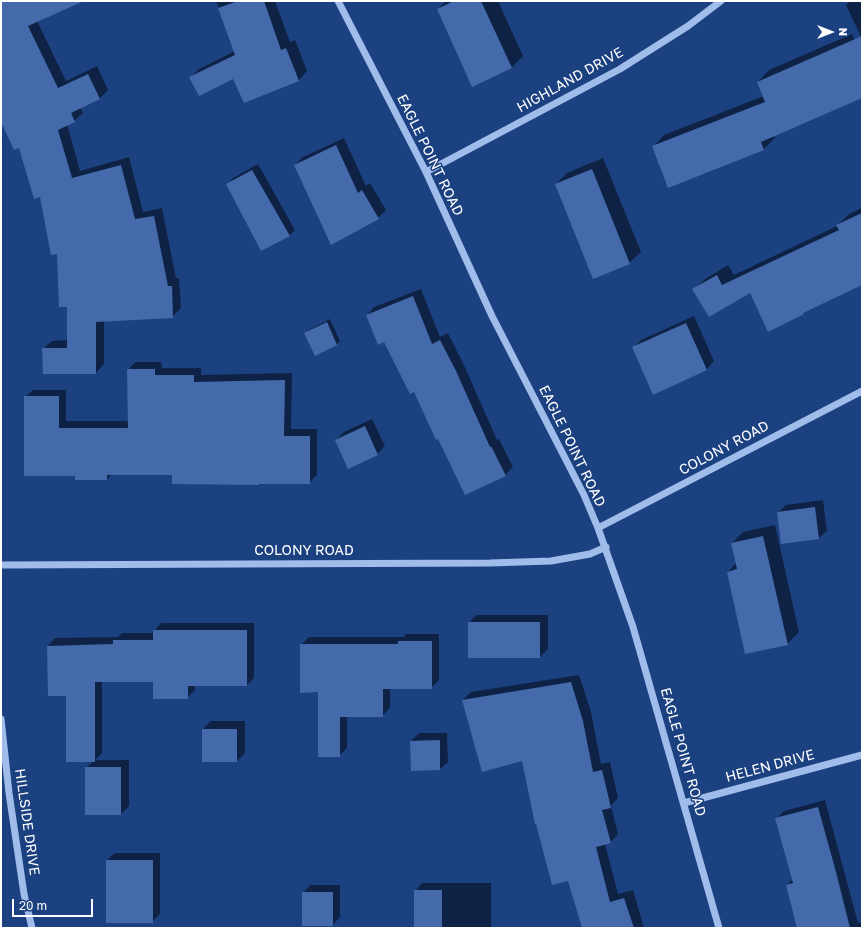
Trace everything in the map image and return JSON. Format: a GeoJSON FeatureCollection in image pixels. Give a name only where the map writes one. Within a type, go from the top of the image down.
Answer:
{"type":"FeatureCollection","features":[{"type":"Feature","properties":{"kind":"street","name":"EAGLE POINT ROAD"},"geometry":{"type":"LineString","coordinates":[[338,1],[426,172],[492,316],[584,496],[606,547],[633,627],[719,928]]}},
{"type":"Feature","properties":{"kind":"street","name":"HIGHLAND DRIVE"},"geometry":{"type":"LineString","coordinates":[[426,172],[620,69],[688,26],[721,1]]}},
{"type":"Feature","properties":{"kind":"street","name":"COLONY ROAD"},"geometry":{"type":"LineString","coordinates":[[598,528],[862,390]]}},
{"type":"Feature","properties":{"kind":"street","name":"COLONY ROAD"},"geometry":{"type":"LineString","coordinates":[[1,564],[490,563],[551,561],[590,554],[606,547]]}},
{"type":"Feature","properties":{"kind":"street","name":"HILLSIDE DRIVE"},"geometry":{"type":"LineString","coordinates":[[1,719],[9,793],[24,894],[32,928]]}},
{"type":"Feature","properties":{"kind":"street","name":"HELEN DRIVE"},"geometry":{"type":"LineString","coordinates":[[684,803],[862,755]]}},
{"type":"Feature","properties":{"kind":"building"},"geometry":{"type":"Polygon","coordinates":[[[1,1],[84,1],[28,26],[58,88],[88,74],[100,99],[71,113],[75,122],[58,130],[72,178],[121,165],[135,219],[154,216],[168,286],[172,286],[173,318],[96,322],[96,374],[43,374],[42,348],[67,348],[67,307],[59,307],[57,254],[51,255],[40,197],[34,199],[19,148],[14,150],[1,122],[1,1]]]}},
{"type":"Feature","properties":{"kind":"building"},"geometry":{"type":"Polygon","coordinates":[[[238,1],[264,1],[281,50],[286,48],[299,81],[244,103],[233,79],[199,96],[189,77],[235,55],[218,8],[238,1]]]}},
{"type":"Feature","properties":{"kind":"building"},"geometry":{"type":"Polygon","coordinates":[[[454,1],[481,1],[512,68],[472,87],[437,9],[454,1]]]}},
{"type":"Feature","properties":{"kind":"building"},"geometry":{"type":"Polygon","coordinates":[[[862,36],[862,98],[761,142],[764,150],[668,188],[652,146],[765,102],[757,82],[862,36]]]}},
{"type":"Feature","properties":{"kind":"building"},"geometry":{"type":"Polygon","coordinates":[[[336,145],[358,193],[362,190],[379,219],[331,245],[294,165],[336,145]]]}},
{"type":"Feature","properties":{"kind":"building"},"geometry":{"type":"Polygon","coordinates":[[[592,169],[630,264],[593,279],[555,184],[592,169]]]}},
{"type":"Feature","properties":{"kind":"building"},"geometry":{"type":"Polygon","coordinates":[[[252,170],[290,236],[261,251],[226,184],[252,170]]]}},
{"type":"Feature","properties":{"kind":"building"},"geometry":{"type":"Polygon","coordinates":[[[862,213],[862,285],[803,313],[804,314],[768,332],[750,293],[709,317],[692,289],[717,275],[722,285],[839,230],[836,225],[862,213]]]}},
{"type":"Feature","properties":{"kind":"building"},"geometry":{"type":"Polygon","coordinates":[[[413,296],[432,344],[440,340],[456,371],[490,447],[491,446],[506,476],[465,495],[438,439],[436,440],[414,392],[410,394],[384,342],[378,345],[366,315],[413,296]]]}},
{"type":"Feature","properties":{"kind":"building"},"geometry":{"type":"Polygon","coordinates":[[[327,322],[337,345],[315,356],[304,333],[327,322]]]}},
{"type":"Feature","properties":{"kind":"building"},"geometry":{"type":"Polygon","coordinates":[[[686,323],[707,370],[653,395],[632,347],[686,323]]]}},
{"type":"Feature","properties":{"kind":"building"},"geometry":{"type":"Polygon","coordinates":[[[127,369],[155,369],[155,375],[194,375],[194,382],[285,380],[284,436],[310,436],[310,484],[172,484],[172,475],[107,475],[107,480],[75,480],[75,476],[24,476],[24,396],[59,396],[59,428],[128,428],[127,369]]]}},
{"type":"Feature","properties":{"kind":"building"},"geometry":{"type":"Polygon","coordinates":[[[365,426],[378,455],[348,469],[335,440],[365,426]]]}},
{"type":"Feature","properties":{"kind":"building"},"geometry":{"type":"Polygon","coordinates":[[[815,507],[819,539],[781,544],[777,512],[815,507]]]}},
{"type":"Feature","properties":{"kind":"building"},"geometry":{"type":"Polygon","coordinates":[[[763,536],[788,645],[745,654],[727,572],[737,569],[731,543],[763,536]]]}},
{"type":"Feature","properties":{"kind":"building"},"geometry":{"type":"Polygon","coordinates":[[[468,622],[540,622],[540,658],[468,658],[468,622]]]}},
{"type":"Feature","properties":{"kind":"building"},"geometry":{"type":"Polygon","coordinates":[[[153,630],[247,630],[247,686],[188,686],[188,699],[153,699],[153,682],[95,682],[95,762],[66,762],[66,696],[48,696],[47,646],[113,644],[113,640],[153,640],[153,630]]]}},
{"type":"Feature","properties":{"kind":"building"},"geometry":{"type":"Polygon","coordinates":[[[398,641],[432,641],[432,689],[383,689],[383,717],[340,717],[340,757],[318,757],[318,692],[300,693],[300,644],[398,644],[398,641]]]}},
{"type":"Feature","properties":{"kind":"building"},"geometry":{"type":"Polygon","coordinates":[[[571,682],[583,721],[593,772],[602,770],[611,808],[602,810],[611,843],[596,847],[610,902],[624,898],[634,928],[582,928],[568,881],[552,885],[535,824],[522,761],[482,772],[462,700],[571,682]]]}},
{"type":"Feature","properties":{"kind":"building"},"geometry":{"type":"Polygon","coordinates":[[[202,729],[237,729],[237,762],[202,762],[202,729]]]}},
{"type":"Feature","properties":{"kind":"building"},"geometry":{"type":"Polygon","coordinates":[[[440,740],[440,770],[411,771],[410,741],[440,740]]]}},
{"type":"Feature","properties":{"kind":"building"},"geometry":{"type":"Polygon","coordinates":[[[85,767],[121,767],[121,815],[85,815],[85,767]]]}},
{"type":"Feature","properties":{"kind":"building"},"geometry":{"type":"Polygon","coordinates":[[[818,807],[850,928],[797,928],[786,885],[793,883],[775,818],[818,807]]]}},
{"type":"Feature","properties":{"kind":"building"},"geometry":{"type":"Polygon","coordinates":[[[106,860],[153,860],[153,923],[106,923],[106,860]]]}},
{"type":"Feature","properties":{"kind":"building"},"geometry":{"type":"Polygon","coordinates":[[[414,890],[442,890],[442,928],[414,928],[414,890]]]}},
{"type":"Feature","properties":{"kind":"building"},"geometry":{"type":"Polygon","coordinates":[[[302,892],[333,892],[333,926],[302,926],[302,892]]]}}]}
